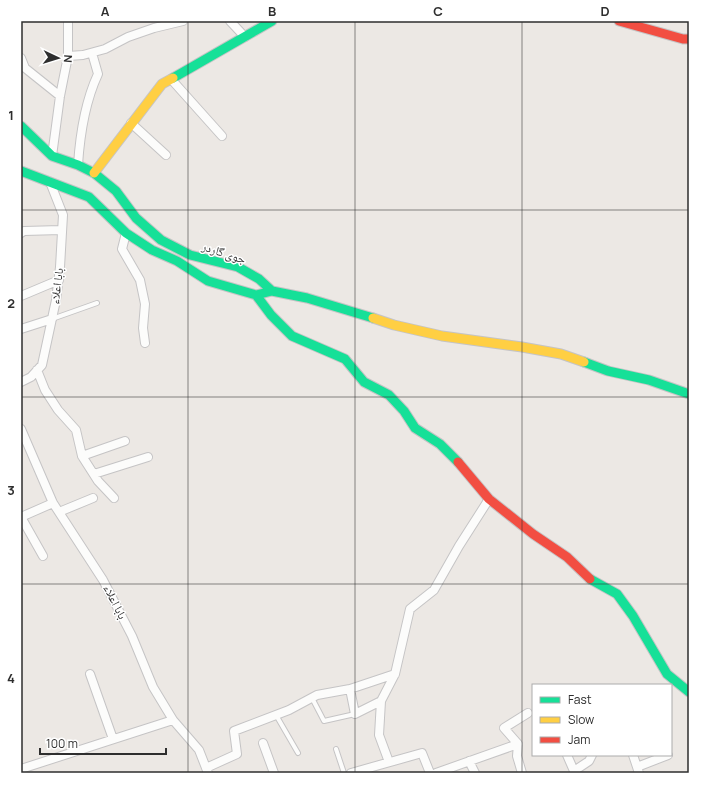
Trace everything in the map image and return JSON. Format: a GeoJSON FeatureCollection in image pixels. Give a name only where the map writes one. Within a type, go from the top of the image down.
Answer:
{"type":"FeatureCollection","features":[{"type":"Feature","properties":{"kind":"street"},"geometry":{"type":"LineString","coordinates":[[52,156],[60,96],[68,56],[68,21]]}},
{"type":"Feature","properties":{"kind":"street"},"geometry":{"type":"LineString","coordinates":[[68,56],[92,53],[105,49],[128,37],[154,28],[183,21]]}},
{"type":"Feature","properties":{"kind":"street"},"geometry":{"type":"LineString","coordinates":[[230,21],[245,37]]}},
{"type":"Feature","properties":{"kind":"street"},"geometry":{"type":"LineString","coordinates":[[94,173],[162,84],[272,21]]}},
{"type":"Feature","properties":{"kind":"street"},"geometry":{"type":"LineString","coordinates":[[619,21],[689,40]]}},
{"type":"Feature","properties":{"kind":"street"},"geometry":{"type":"LineString","coordinates":[[78,165],[80,139],[91,89],[98,74],[92,53]]}},
{"type":"Feature","properties":{"kind":"street"},"geometry":{"type":"LineString","coordinates":[[21,58],[24,68],[60,96]]}},
{"type":"Feature","properties":{"kind":"street"},"geometry":{"type":"LineString","coordinates":[[171,79],[222,136]]}},
{"type":"Feature","properties":{"kind":"street"},"geometry":{"type":"LineString","coordinates":[[131,123],[166,155]]}},
{"type":"Feature","properties":{"kind":"street","name":"جوی گاردر"},"geometry":{"type":"LineString","coordinates":[[21,126],[52,156],[78,165],[94,173],[116,191],[136,218],[161,240],[190,255],[238,267],[259,279],[272,291]]}},
{"type":"Feature","properties":{"kind":"street"},"geometry":{"type":"LineString","coordinates":[[21,171],[89,197],[126,233],[152,250],[177,261],[208,281],[256,295],[272,291],[307,298],[394,325],[442,336],[561,354],[608,371],[649,380],[689,394]]}},
{"type":"Feature","properties":{"kind":"street","name":"بابا اعلاء"},"geometry":{"type":"LineString","coordinates":[[21,382],[31,377],[42,365],[59,280],[63,215],[50,182]]}},
{"type":"Feature","properties":{"kind":"street"},"geometry":{"type":"LineString","coordinates":[[136,218],[126,233],[122,249],[140,280],[145,304],[143,328],[145,344]]}},
{"type":"Feature","properties":{"kind":"street"},"geometry":{"type":"LineString","coordinates":[[21,233],[24,231],[61,230]]}},
{"type":"Feature","properties":{"kind":"street"},"geometry":{"type":"LineString","coordinates":[[21,296],[59,280]]}},
{"type":"Feature","properties":{"kind":"street"},"geometry":{"type":"LineString","coordinates":[[256,295],[271,315],[292,336],[345,359],[364,382],[389,396],[404,411],[415,428],[440,444],[462,466],[489,499],[533,534],[567,557],[590,579],[617,594],[633,616],[667,674],[689,692]]}},
{"type":"Feature","properties":{"kind":"street"},"geometry":{"type":"LineString","coordinates":[[21,329],[52,319]]}},
{"type":"Feature","properties":{"kind":"street"},"geometry":{"type":"LineString","coordinates":[[37,370],[45,390],[58,410],[76,430],[82,456],[94,474],[114,498]]}},
{"type":"Feature","properties":{"kind":"street","name":"بابا اعلاء"},"geometry":{"type":"LineString","coordinates":[[21,429],[53,502],[103,580],[132,636],[153,687],[172,720],[199,750],[207,771]]}},
{"type":"Feature","properties":{"kind":"street"},"geometry":{"type":"LineString","coordinates":[[82,456],[125,440]]}},
{"type":"Feature","properties":{"kind":"street"},"geometry":{"type":"LineString","coordinates":[[94,474],[148,457]]}},
{"type":"Feature","properties":{"kind":"street"},"geometry":{"type":"LineString","coordinates":[[59,512],[93,498]]}},
{"type":"Feature","properties":{"kind":"street"},"geometry":{"type":"LineString","coordinates":[[389,762],[380,735],[381,701],[395,674],[410,609],[434,590],[459,546],[489,499]]}},
{"type":"Feature","properties":{"kind":"street"},"geometry":{"type":"LineString","coordinates":[[43,556],[21,517],[53,502]]}},
{"type":"Feature","properties":{"kind":"street"},"geometry":{"type":"LineString","coordinates":[[90,674],[113,739]]}},
{"type":"Feature","properties":{"kind":"street"},"geometry":{"type":"LineString","coordinates":[[207,771],[238,754],[234,731],[276,715],[312,698],[350,689],[395,674]]}},
{"type":"Feature","properties":{"kind":"street"},"geometry":{"type":"LineString","coordinates":[[350,689],[355,714],[381,701]]}},
{"type":"Feature","properties":{"kind":"street"},"geometry":{"type":"LineString","coordinates":[[522,773],[517,756],[518,744],[504,728],[528,714]]}},
{"type":"Feature","properties":{"kind":"street"},"geometry":{"type":"LineString","coordinates":[[23,770],[172,720]]}},
{"type":"Feature","properties":{"kind":"street"},"geometry":{"type":"LineString","coordinates":[[263,743],[274,773]]}},
{"type":"Feature","properties":{"kind":"street"},"geometry":{"type":"LineString","coordinates":[[436,773],[518,744]]}},
{"type":"Feature","properties":{"kind":"street"},"geometry":{"type":"LineString","coordinates":[[352,773],[422,753],[430,773]]}},
{"type":"Feature","properties":{"kind":"street"},"geometry":{"type":"LineString","coordinates":[[567,756],[574,772],[589,761],[592,756]]}},
{"type":"Feature","properties":{"kind":"street"},"geometry":{"type":"LineString","coordinates":[[633,756],[638,770],[666,756]]}},
{"type":"Feature","properties":{"kind":"street"},"geometry":{"type":"LineString","coordinates":[[470,761],[475,773]]}},
{"type":"Feature","properties":{"kind":"lane"},"geometry":{"type":"LineString","coordinates":[[52,319],[97,303]]}},
{"type":"Feature","properties":{"kind":"lane"},"geometry":{"type":"LineString","coordinates":[[312,698],[324,721],[355,714]]}},
{"type":"Feature","properties":{"kind":"lane"},"geometry":{"type":"LineString","coordinates":[[276,715],[298,753]]}},
{"type":"Feature","properties":{"kind":"lane"},"geometry":{"type":"LineString","coordinates":[[336,749],[344,773]]}},
{"type":"Feature","properties":{"kind":"traffic: fast"},"geometry":{"type":"LineString","coordinates":[[173,78],[272,21]]}},
{"type":"Feature","properties":{"kind":"traffic: fast"},"geometry":{"type":"LineString","coordinates":[[21,126],[52,156],[78,165],[94,173],[116,191],[136,218],[161,240],[190,255],[238,267],[259,279],[272,291]]}},
{"type":"Feature","properties":{"kind":"traffic: fast"},"geometry":{"type":"LineString","coordinates":[[21,171],[89,197],[126,233],[152,250],[177,261],[208,281],[256,295],[272,291],[307,298],[373,318]]}},
{"type":"Feature","properties":{"kind":"traffic: fast"},"geometry":{"type":"LineString","coordinates":[[256,295],[271,315],[292,336],[345,359],[364,382],[389,395],[404,411],[415,428],[440,444],[458,462]]}},
{"type":"Feature","properties":{"kind":"traffic: fast"},"geometry":{"type":"LineString","coordinates":[[584,362],[608,371],[649,380],[689,394]]}},
{"type":"Feature","properties":{"kind":"traffic: fast"},"geometry":{"type":"LineString","coordinates":[[590,579],[617,594],[633,616],[667,674],[689,692]]}},
{"type":"Feature","properties":{"kind":"traffic: slow"},"geometry":{"type":"LineString","coordinates":[[94,173],[162,84],[173,78]]}},
{"type":"Feature","properties":{"kind":"traffic: slow"},"geometry":{"type":"LineString","coordinates":[[373,318],[394,325],[442,336],[561,354],[584,362]]}},
{"type":"Feature","properties":{"kind":"traffic: jam"},"geometry":{"type":"LineString","coordinates":[[619,21],[683,39],[689,39]]}},
{"type":"Feature","properties":{"kind":"traffic: jam"},"geometry":{"type":"LineString","coordinates":[[458,462],[489,499],[533,534],[567,557],[590,579]]}}]}
